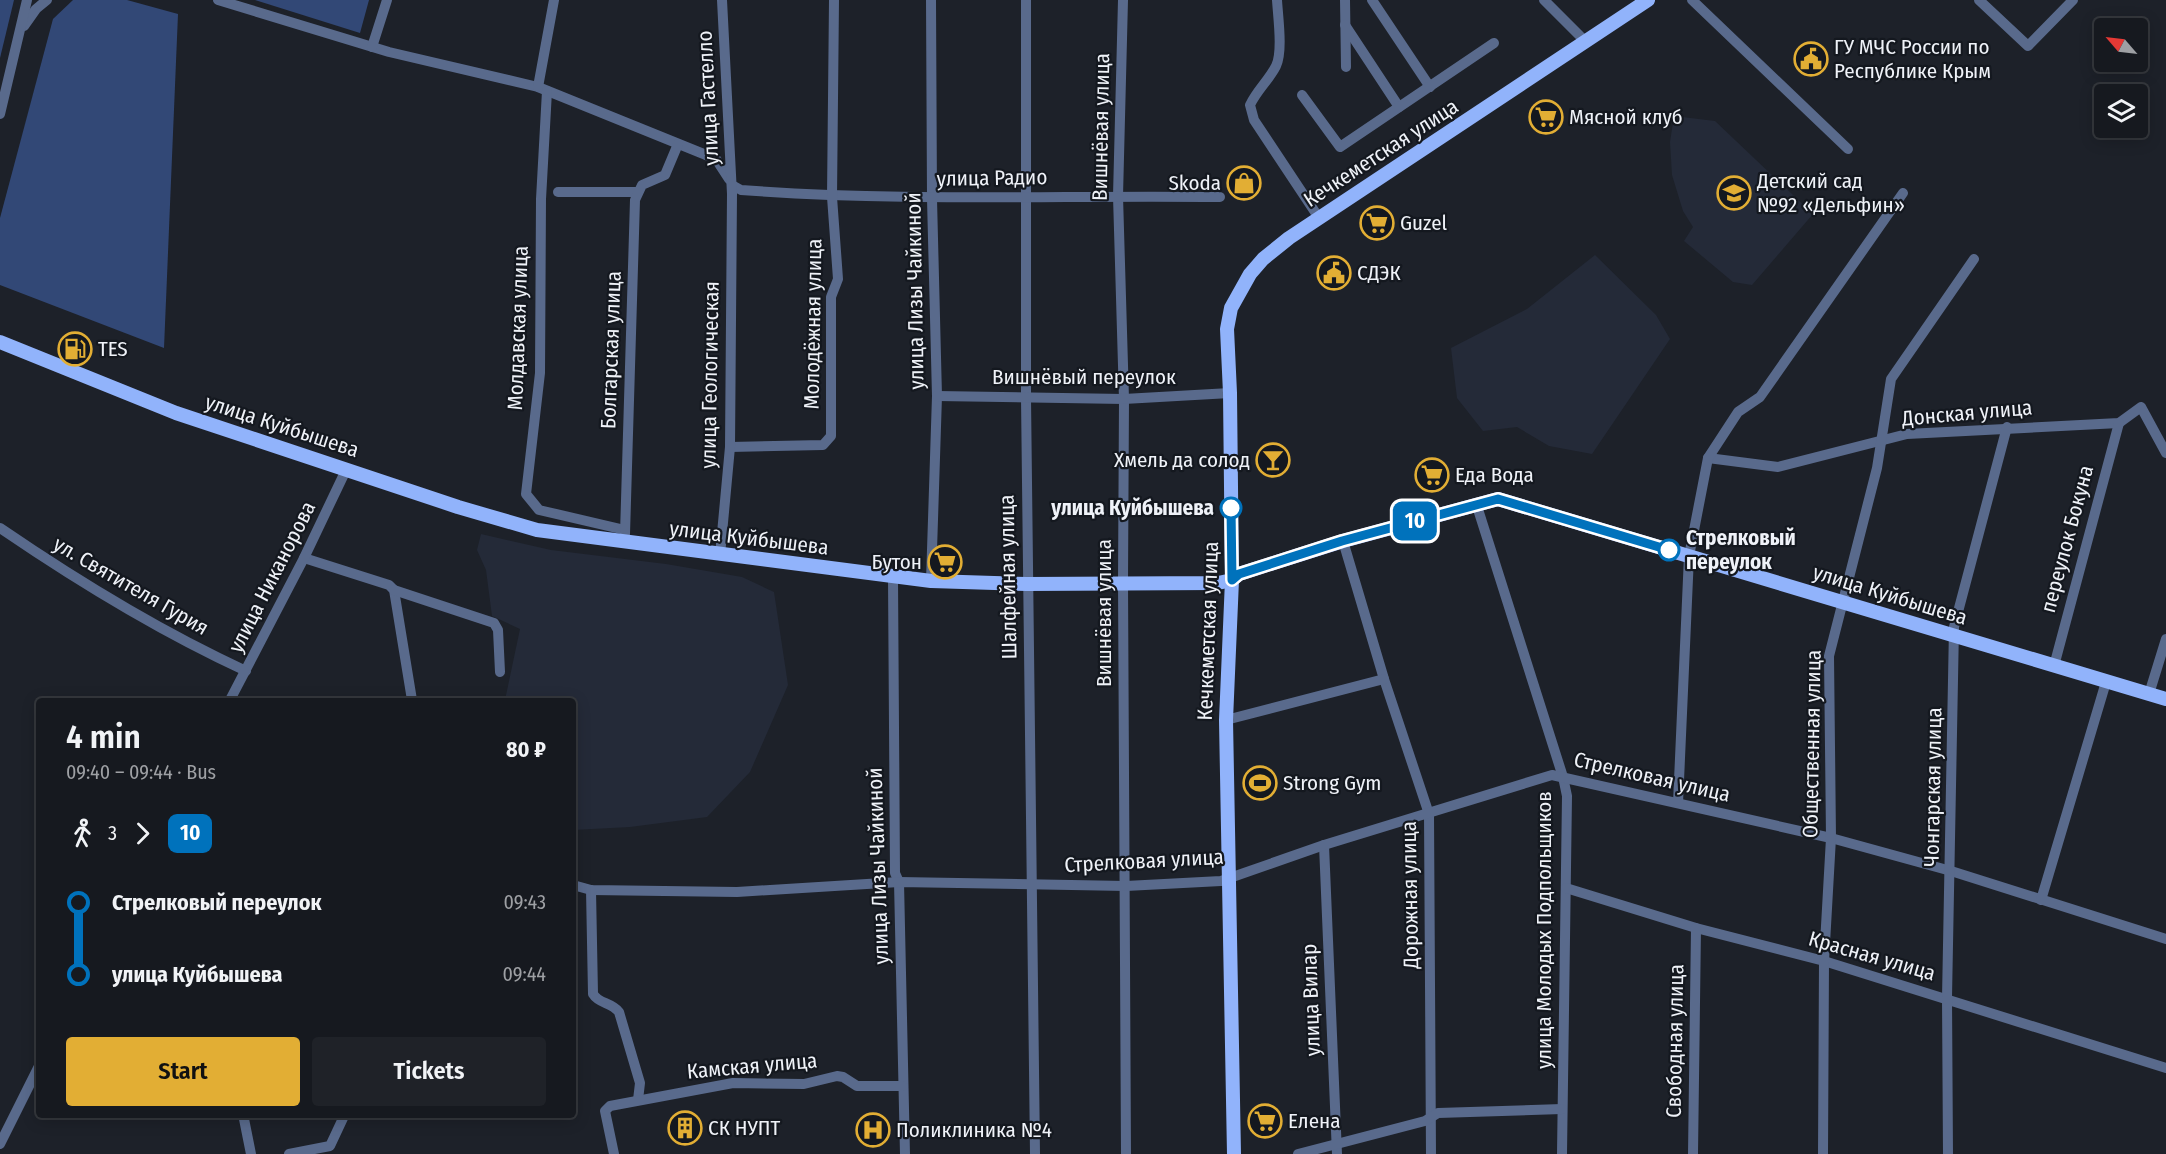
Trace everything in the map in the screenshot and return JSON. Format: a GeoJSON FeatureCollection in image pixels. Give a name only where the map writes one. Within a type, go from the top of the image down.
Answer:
{"type":"FeatureCollection","features":[{"type":"Feature","properties":{"kind":"main road","name":"Кечкеметская улица"},"geometry":{"type":"LineString","coordinates":[[1234,1154],[1226,720],[1232,580],[1227,329],[1231,308],[1240,290],[1263,259],[1319,218],[1648,0]]}},
{"type":"Feature","properties":{"kind":"main road","name":"улица Куйбышева"},"geometry":{"type":"LineString","coordinates":[[0,342],[176,413],[346,470],[537,530],[625,536],[720,555],[931,581],[1028,584],[1218,583],[1342,541],[1476,503],[1498,499],[2166,699]]}},
{"type":"Feature","properties":{"kind":"street"},"geometry":{"type":"LineString","coordinates":[[0,114],[22,29],[27,0]]}},
{"type":"Feature","properties":{"kind":"street"},"geometry":{"type":"LineString","coordinates":[[22,29],[36,9],[47,0]]}},
{"type":"Feature","properties":{"kind":"street"},"geometry":{"type":"LineString","coordinates":[[218,0],[372,47],[472,74],[542,89],[716,159],[726,170],[732,190]]}},
{"type":"Feature","properties":{"kind":"street"},"geometry":{"type":"LineString","coordinates":[[372,47],[387,0]]}},
{"type":"Feature","properties":{"kind":"street","name":"Молдавская улица"},"geometry":{"type":"LineString","coordinates":[[554,0],[542,89],[540,373],[526,494],[539,510],[625,536]]}},
{"type":"Feature","properties":{"kind":"street","name":"улица Гастелло"},"geometry":{"type":"LineString","coordinates":[[722,0],[732,190]]}},
{"type":"Feature","properties":{"kind":"street","name":"Молодёжная улица"},"geometry":{"type":"LineString","coordinates":[[730,447],[823,445],[830,439],[831,297],[838,279],[832,197],[834,0]]}},
{"type":"Feature","properties":{"kind":"street","name":"улица Лизы Чайкиной"},"geometry":{"type":"LineString","coordinates":[[931,0],[932,199],[937,396],[931,581]]}},
{"type":"Feature","properties":{"kind":"street","name":"Шалфейная улица"},"geometry":{"type":"LineString","coordinates":[[1026,0],[1026,398],[1035,1154]]}},
{"type":"Feature","properties":{"kind":"street","name":"Вишнёвая улица"},"geometry":{"type":"LineString","coordinates":[[1123,0],[1118,196],[1124,399],[1126,1154]]}},
{"type":"Feature","properties":{"kind":"street"},"geometry":{"type":"LineString","coordinates":[[1277,0],[1279,59],[1250,105],[1254,120],[1319,218]]}},
{"type":"Feature","properties":{"kind":"street"},"geometry":{"type":"LineString","coordinates":[[1345,0],[1346,67]]}},
{"type":"Feature","properties":{"kind":"street"},"geometry":{"type":"LineString","coordinates":[[1372,0],[1430,87]]}},
{"type":"Feature","properties":{"kind":"street"},"geometry":{"type":"LineString","coordinates":[[1544,0],[1586,42]]}},
{"type":"Feature","properties":{"kind":"street"},"geometry":{"type":"LineString","coordinates":[[1692,0],[1848,149]]}},
{"type":"Feature","properties":{"kind":"street"},"geometry":{"type":"LineString","coordinates":[[1979,0],[2028,46],[2073,0]]}},
{"type":"Feature","properties":{"kind":"street"},"geometry":{"type":"LineString","coordinates":[[1345,25],[1399,107]]}},
{"type":"Feature","properties":{"kind":"street"},"geometry":{"type":"LineString","coordinates":[[1302,95],[1340,147],[1494,43]]}},
{"type":"Feature","properties":{"kind":"street"},"geometry":{"type":"LineString","coordinates":[[558,192],[638,192],[649,180],[665,175],[678,144]]}},
{"type":"Feature","properties":{"kind":"street","name":"улица Радио"},"geometry":{"type":"LineString","coordinates":[[732,190],[832,197],[932,199],[1027,195],[1220,197]]}},
{"type":"Feature","properties":{"kind":"street","name":"улица Геологическая"},"geometry":{"type":"LineString","coordinates":[[720,555],[730,447],[732,190]]}},
{"type":"Feature","properties":{"kind":"street","name":"Болгарская улица"},"geometry":{"type":"LineString","coordinates":[[625,536],[635,200],[638,192]]}},
{"type":"Feature","properties":{"kind":"street"},"geometry":{"type":"LineString","coordinates":[[1678,803],[1689,556],[1708,458],[1738,412],[1760,397],[1903,193]]}},
{"type":"Feature","properties":{"kind":"street","name":"Общественная улица"},"geometry":{"type":"LineString","coordinates":[[1823,1154],[1824,961],[1831,838],[1829,656],[1862,535],[1892,379],[1974,259]]}},
{"type":"Feature","properties":{"kind":"street","name":"Вишнёвый переулок"},"geometry":{"type":"LineString","coordinates":[[937,396],[1124,399],[1230,393]]}},
{"type":"Feature","properties":{"kind":"street","name":"Донская улица"},"geometry":{"type":"LineString","coordinates":[[1708,458],[1778,467],[1907,434],[2007,427],[2119,423],[2142,407],[2166,453]]}},
{"type":"Feature","properties":{"kind":"street","name":"переулок Бокуна"},"geometry":{"type":"LineString","coordinates":[[2054,666],[2119,423]]}},
{"type":"Feature","properties":{"kind":"street","name":"Чонгарская улица"},"geometry":{"type":"LineString","coordinates":[[1948,1154],[1947,998],[1954,627],[2007,427]]}},
{"type":"Feature","properties":{"kind":"street","name":"улица Никанорова"},"geometry":{"type":"LineString","coordinates":[[231,698],[304,558],[346,470]]}},
{"type":"Feature","properties":{"kind":"street","name":"улица Молодых Подпольщиков"},"geometry":{"type":"LineString","coordinates":[[1476,503],[1563,777],[1567,796],[1562,1154]]}},
{"type":"Feature","properties":{"kind":"street","name":"ул. Святителя Гурия"},"geometry":{"type":"LineString","coordinates":[[0,528],[94,591],[157,627],[246,671]]}},
{"type":"Feature","properties":{"kind":"street","name":"Дорожная улица"},"geometry":{"type":"LineString","coordinates":[[1342,541],[1384,679],[1429,814],[1431,1154]]}},
{"type":"Feature","properties":{"kind":"street"},"geometry":{"type":"LineString","coordinates":[[304,558],[494,623],[498,630],[500,672]]}},
{"type":"Feature","properties":{"kind":"street","name":"улица Лизы Чайкиной"},"geometry":{"type":"LineString","coordinates":[[893,578],[895,873],[899,882],[905,1154]]}},
{"type":"Feature","properties":{"kind":"street"},"geometry":{"type":"LineString","coordinates":[[391,588],[412,698]]}},
{"type":"Feature","properties":{"kind":"street"},"geometry":{"type":"LineString","coordinates":[[2149,694],[2166,639]]}},
{"type":"Feature","properties":{"kind":"street"},"geometry":{"type":"LineString","coordinates":[[1226,720],[1384,679]]}},
{"type":"Feature","properties":{"kind":"street"},"geometry":{"type":"LineString","coordinates":[[2041,900],[2106,682]]}},
{"type":"Feature","properties":{"kind":"street","name":"Стрелковая улица"},"geometry":{"type":"LineString","coordinates":[[576,886],[591,890],[737,891],[899,882],[1126,886],[1230,880],[1241,873],[1324,845],[1552,775],[1831,838],[1951,872],[2166,939]]}},
{"type":"Feature","properties":{"kind":"street","name":"улица Вилар"},"geometry":{"type":"LineString","coordinates":[[1324,845],[1336,1150]]}},
{"type":"Feature","properties":{"kind":"street","name":"Красная улица"},"geometry":{"type":"LineString","coordinates":[[1566,888],[1695,928],[1824,961],[2166,1068]]}},
{"type":"Feature","properties":{"kind":"street"},"geometry":{"type":"LineString","coordinates":[[591,890],[593,994],[597,1000],[610,1004],[619,1012],[640,1083],[638,1100]]}},
{"type":"Feature","properties":{"kind":"street","name":"Свободная улица"},"geometry":{"type":"LineString","coordinates":[[1693,1154],[1695,928]]}},
{"type":"Feature","properties":{"kind":"street"},"geometry":{"type":"LineString","coordinates":[[1,1140],[36,1072]]}},
{"type":"Feature","properties":{"kind":"street","name":"Камская улица"},"geometry":{"type":"LineString","coordinates":[[614,1154],[605,1111],[609,1106],[733,1083],[804,1084],[837,1076],[843,1077],[856,1086],[903,1086]]}},
{"type":"Feature","properties":{"kind":"street"},"geometry":{"type":"LineString","coordinates":[[1298,1154],[1336,1150],[1438,1113],[1562,1109]]}},
{"type":"Feature","properties":{"kind":"street"},"geometry":{"type":"LineString","coordinates":[[244,1118],[251,1154]]}},
{"type":"Feature","properties":{"kind":"street"},"geometry":{"type":"LineString","coordinates":[[289,1154],[330,1146],[343,1118]]}},
{"type":"Feature","properties":{"kind":"shaded area"},"geometry":{"type":"Polygon","coordinates":[[[0,0],[14,0],[0,58],[0,0]]]}},
{"type":"Feature","properties":{"kind":"shaded area"},"geometry":{"type":"Polygon","coordinates":[[[73,0],[127,0],[178,14],[164,348],[0,285],[0,218],[53,19],[73,0]]]}},
{"type":"Feature","properties":{"kind":"shaded area"},"geometry":{"type":"Polygon","coordinates":[[[255,0],[369,0],[360,33],[255,0]]]}},
{"type":"Feature","properties":{"kind":"shaded area","name":"Детский сад №92 «Дельфин»"},"geometry":{"type":"Polygon","coordinates":[[[1674,116],[1715,121],[1813,214],[1752,285],[1733,282],[1684,241],[1693,227],[1683,211],[1672,175],[1670,142],[1674,116]]]}},
{"type":"Feature","properties":{"kind":"shaded area"},"geometry":{"type":"Polygon","coordinates":[[[1595,255],[1656,315],[1670,339],[1592,454],[1549,446],[1517,427],[1483,431],[1457,398],[1451,348],[1527,309],[1595,255]]]}},
{"type":"Feature","properties":{"kind":"shaded area"},"geometry":{"type":"Polygon","coordinates":[[[481,534],[551,550],[666,564],[742,577],[774,592],[788,685],[750,772],[707,817],[630,827],[576,830],[576,698],[505,698],[520,629],[492,616],[486,570],[477,550],[481,534]]]}},
{"type":"Feature","properties":{"kind":"bus line","name":"10"},"geometry":{"type":"LineString","coordinates":[[1231,508],[1232,580],[1239,574],[1342,541],[1487,500],[1498,499],[1669,550]]}},
{"type":"Feature","properties":{"kind":"place","name":"ГУ МЧС России по Республике Крым"},"geometry":{"type":"Point","coordinates":[1811,59]}},
{"type":"Feature","properties":{"kind":"place","name":"Мясной клуб"},"geometry":{"type":"Point","coordinates":[1546,117]}},
{"type":"Feature","properties":{"kind":"place","name":"Skoda"},"geometry":{"type":"Point","coordinates":[1244,183]}},
{"type":"Feature","properties":{"kind":"place","name":"Детский сад №92 «Дельфин»"},"geometry":{"type":"Point","coordinates":[1734,193]}},
{"type":"Feature","properties":{"kind":"place","name":"Guzel"},"geometry":{"type":"Point","coordinates":[1377,223]}},
{"type":"Feature","properties":{"kind":"place","name":"СДЭК"},"geometry":{"type":"Point","coordinates":[1334,273]}},
{"type":"Feature","properties":{"kind":"place","name":"TES"},"geometry":{"type":"Point","coordinates":[75,349]}},
{"type":"Feature","properties":{"kind":"place","name":"Хмель да солод"},"geometry":{"type":"Point","coordinates":[1273,460]}},
{"type":"Feature","properties":{"kind":"place","name":"Еда Вода"},"geometry":{"type":"Point","coordinates":[1432,475]}},
{"type":"Feature","properties":{"kind":"place","name":"улица Куйбышева"},"geometry":{"type":"Point","coordinates":[1231,508]}},
{"type":"Feature","properties":{"kind":"place","name":"Стрелковый переулок"},"geometry":{"type":"Point","coordinates":[1669,550]}},
{"type":"Feature","properties":{"kind":"place","name":"Бутон"},"geometry":{"type":"Point","coordinates":[945,562]}},
{"type":"Feature","properties":{"kind":"place","name":"Strong Gym"},"geometry":{"type":"Point","coordinates":[1260,783]}},
{"type":"Feature","properties":{"kind":"place","name":"Елена"},"geometry":{"type":"Point","coordinates":[1265,1121]}},
{"type":"Feature","properties":{"kind":"place","name":"СК НУПТ"},"geometry":{"type":"Point","coordinates":[685,1128]}},
{"type":"Feature","properties":{"kind":"place","name":"Поликлиника №4"},"geometry":{"type":"Point","coordinates":[873,1130]}}]}
